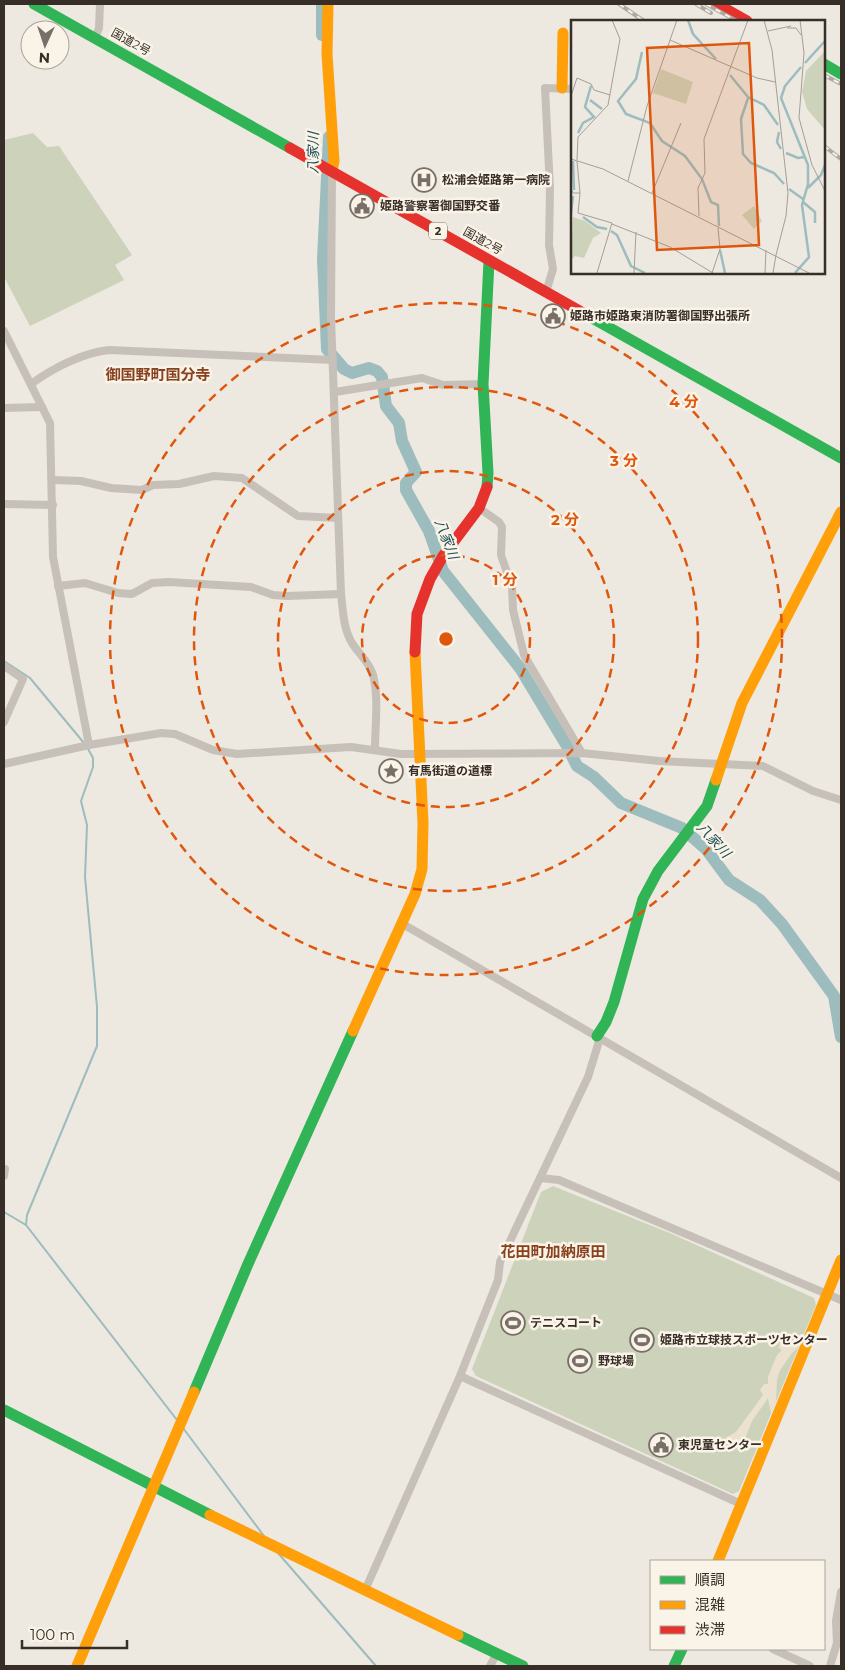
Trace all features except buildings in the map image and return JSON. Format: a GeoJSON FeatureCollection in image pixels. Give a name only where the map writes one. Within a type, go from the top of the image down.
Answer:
{"type":"FeatureCollection","features":[{"type":"Feature","properties":{"kind":"main road","name":"国道2号"},"geometry":{"type":"LineString","coordinates":[[34,4],[841,458]]}},
{"type":"Feature","properties":{"kind":"main road"},"geometry":{"type":"LineString","coordinates":[[328,4],[327,54],[334,160],[332,171]]}},
{"type":"Feature","properties":{"kind":"main road"},"geometry":{"type":"LineString","coordinates":[[717,4],[745,20]]}},
{"type":"Feature","properties":{"kind":"main road"},"geometry":{"type":"LineString","coordinates":[[563,33],[567,89]]}},
{"type":"Feature","properties":{"kind":"main road"},"geometry":{"type":"LineString","coordinates":[[825,65],[841,74]]}},
{"type":"Feature","properties":{"kind":"main road"},"geometry":{"type":"LineString","coordinates":[[77,1666],[248,1264],[415,894],[422,869],[423,823],[418,754],[415,662],[417,614],[430,579],[443,556],[479,508],[486,492],[488,473],[483,384],[490,260]]}},
{"type":"Feature","properties":{"kind":"main road"},"geometry":{"type":"LineString","coordinates":[[598,1037],[614,1002],[643,898],[658,871],[707,806],[742,703],[841,512]]}},
{"type":"Feature","properties":{"kind":"main road"},"geometry":{"type":"LineString","coordinates":[[718,1560],[841,1260]]}},
{"type":"Feature","properties":{"kind":"main road"},"geometry":{"type":"LineString","coordinates":[[4,1410],[154,1488],[366,1588],[523,1666]]}},
{"type":"Feature","properties":{"kind":"main road"},"geometry":{"type":"LineString","coordinates":[[674,1666],[682,1650]]}},
{"type":"Feature","properties":{"kind":"street"},"geometry":{"type":"LineString","coordinates":[[94,38],[100,28],[100,4]]}},
{"type":"Feature","properties":{"kind":"street"},"geometry":{"type":"LineString","coordinates":[[546,292],[553,269],[550,245],[550,190],[545,88],[567,89]]}},
{"type":"Feature","properties":{"kind":"street"},"geometry":{"type":"LineString","coordinates":[[332,171],[330,187],[333,360],[341,594],[344,621],[351,642],[363,656],[372,674],[375,688],[375,749]]}},
{"type":"Feature","properties":{"kind":"street"},"geometry":{"type":"LineString","coordinates":[[4,331],[50,423],[53,480],[53,557],[90,745]]}},
{"type":"Feature","properties":{"kind":"street"},"geometry":{"type":"LineString","coordinates":[[32,384],[42,376],[93,352],[109,350],[333,360]]}},
{"type":"Feature","properties":{"kind":"street"},"geometry":{"type":"LineString","coordinates":[[335,392],[422,378],[443,385],[483,384]]}},
{"type":"Feature","properties":{"kind":"street"},"geometry":{"type":"LineString","coordinates":[[4,408],[42,407]]}},
{"type":"Feature","properties":{"kind":"street"},"geometry":{"type":"LineString","coordinates":[[53,480],[81,481],[111,488],[142,490],[153,485],[179,484],[214,476],[242,478],[298,516],[338,518]]}},
{"type":"Feature","properties":{"kind":"street"},"geometry":{"type":"LineString","coordinates":[[4,504],[53,505]]}},
{"type":"Feature","properties":{"kind":"street"},"geometry":{"type":"LineString","coordinates":[[479,508],[499,522],[502,527],[501,555],[512,587],[513,610],[524,655],[582,753]]}},
{"type":"Feature","properties":{"kind":"street"},"geometry":{"type":"LineString","coordinates":[[58,586],[85,583],[118,593],[132,594],[152,583],[169,582],[251,587],[273,595],[287,596],[341,594]]}},
{"type":"Feature","properties":{"kind":"street"},"geometry":{"type":"LineString","coordinates":[[4,666],[24,679],[13,698],[4,722]]}},
{"type":"Feature","properties":{"kind":"street"},"geometry":{"type":"LineString","coordinates":[[4,764],[90,745],[161,733],[175,734],[213,750],[237,754],[351,747],[418,754],[582,753],[660,761],[763,766],[813,791],[841,800]]}},
{"type":"Feature","properties":{"kind":"street"},"geometry":{"type":"LineString","coordinates":[[401,923],[841,1178]]}},
{"type":"Feature","properties":{"kind":"street"},"geometry":{"type":"LineString","coordinates":[[366,1588],[460,1376],[498,1280],[500,1262],[588,1077],[598,1037]]}},
{"type":"Feature","properties":{"kind":"street"},"geometry":{"type":"LineString","coordinates":[[540,1178],[559,1180],[841,1300]]}},
{"type":"Feature","properties":{"kind":"street"},"geometry":{"type":"LineString","coordinates":[[460,1376],[741,1504]]}},
{"type":"Feature","properties":{"kind":"street"},"geometry":{"type":"LineString","coordinates":[[830,1666],[838,1643],[836,1621],[841,1592]]}},
{"type":"Feature","properties":{"kind":"street"},"geometry":{"type":"LineString","coordinates":[[775,1650],[810,1666]]}},
{"type":"Feature","properties":{"kind":"street"},"geometry":{"type":"LineString","coordinates":[[490,1666],[496,1653]]}},
{"type":"Feature","properties":{"kind":"green space"},"geometry":{"type":"Polygon","coordinates":[[[33,133],[47,147],[59,146],[132,255],[115,265],[124,280],[30,326],[4,277],[4,140],[33,133]]]}},
{"type":"Feature","properties":{"kind":"green space","name":"姫路市立球技スポーツセンター"},"geometry":{"type":"Polygon","coordinates":[[[553,1186],[672,1234],[814,1298],[816,1305],[739,1491],[733,1494],[476,1376],[472,1369],[541,1192],[553,1186]]]}},
{"type":"Feature","properties":{"kind":"shaded area"},"geometry":{"type":"Polygon","coordinates":[[[804,1334],[799,1346],[780,1370],[777,1380],[776,1401],[771,1414],[768,1398],[752,1421],[745,1439],[750,1441],[747,1447],[725,1438],[736,1432],[763,1395],[760,1390],[764,1384],[768,1384],[768,1377],[777,1355],[782,1350],[779,1348],[780,1342],[791,1341],[804,1334]]]}},
{"type":"Feature","properties":{"kind":"waterway","name":"八家川"},"geometry":{"type":"LineString","coordinates":[[322,4],[322,35]]}},
{"type":"Feature","properties":{"kind":"waterway","name":"八家川"},"geometry":{"type":"LineString","coordinates":[[329,137],[323,259],[327,349],[344,369],[352,373],[369,368],[377,371],[382,377],[386,406],[399,423],[402,441],[416,472],[406,483],[406,490],[429,531],[443,571],[520,668],[577,766],[594,777],[621,803],[682,828],[706,849],[729,880],[760,900],[782,924],[834,996],[841,1037]]}},
{"type":"Feature","properties":{"kind":"waterway"},"geometry":{"type":"LineString","coordinates":[[4,661],[30,678],[84,743]]}},
{"type":"Feature","properties":{"kind":"waterway"},"geometry":{"type":"LineString","coordinates":[[26,1225],[27,1215],[97,1046],[97,1007],[85,877],[87,825],[81,801],[93,767],[93,758],[87,747]]}},
{"type":"Feature","properties":{"kind":"waterway"},"geometry":{"type":"LineString","coordinates":[[4,1212],[26,1225],[177,1420]]}},
{"type":"Feature","properties":{"kind":"waterway"},"geometry":{"type":"LineString","coordinates":[[183,1428],[264,1536]]}},
{"type":"Feature","properties":{"kind":"waterway"},"geometry":{"type":"LineString","coordinates":[[278,1553],[376,1666]]}},
{"type":"Feature","properties":{"kind":"railway"},"geometry":{"type":"LineString","coordinates":[[619,4],[643,20]]}},
{"type":"Feature","properties":{"kind":"railway"},"geometry":{"type":"LineString","coordinates":[[696,4],[711,13]]}},
{"type":"Feature","properties":{"kind":"railway"},"geometry":{"type":"LineString","coordinates":[[706,4],[735,20]]}},
{"type":"Feature","properties":{"kind":"railway"},"geometry":{"type":"LineString","coordinates":[[825,76],[841,84]]}},
{"type":"Feature","properties":{"kind":"railway"},"geometry":{"type":"LineString","coordinates":[[825,147],[841,159]]}},
{"type":"Feature","properties":{"kind":"traffic: fast"},"geometry":{"type":"LineString","coordinates":[[34,4],[290,148]]}},
{"type":"Feature","properties":{"kind":"traffic: fast"},"geometry":{"type":"LineString","coordinates":[[825,65],[841,74]]}},
{"type":"Feature","properties":{"kind":"traffic: fast"},"geometry":{"type":"LineString","coordinates":[[487,487],[488,473],[483,384],[489,261]]}},
{"type":"Feature","properties":{"kind":"traffic: fast"},"geometry":{"type":"LineString","coordinates":[[585,314],[841,458]]}},
{"type":"Feature","properties":{"kind":"traffic: fast"},"geometry":{"type":"LineString","coordinates":[[597,1036],[606,1022],[614,1002],[643,899],[658,871],[707,806],[716,780]]}},
{"type":"Feature","properties":{"kind":"traffic: fast"},"geometry":{"type":"LineString","coordinates":[[194,1392],[248,1264],[353,1031]]}},
{"type":"Feature","properties":{"kind":"traffic: fast"},"geometry":{"type":"LineString","coordinates":[[4,1410],[210,1515]]}},
{"type":"Feature","properties":{"kind":"traffic: fast"},"geometry":{"type":"LineString","coordinates":[[458,1635],[523,1666]]}},
{"type":"Feature","properties":{"kind":"traffic: fast"},"geometry":{"type":"LineString","coordinates":[[674,1666],[682,1650]]}},
{"type":"Feature","properties":{"kind":"traffic: slow"},"geometry":{"type":"LineString","coordinates":[[328,4],[327,54],[334,161],[332,171]]}},
{"type":"Feature","properties":{"kind":"traffic: slow"},"geometry":{"type":"LineString","coordinates":[[562,88],[563,33]]}},
{"type":"Feature","properties":{"kind":"traffic: slow"},"geometry":{"type":"LineString","coordinates":[[716,780],[742,703],[841,512]]}},
{"type":"Feature","properties":{"kind":"traffic: slow"},"geometry":{"type":"LineString","coordinates":[[353,1031],[415,894],[422,869],[423,823],[415,652]]}},
{"type":"Feature","properties":{"kind":"traffic: slow"},"geometry":{"type":"LineString","coordinates":[[718,1560],[841,1260]]}},
{"type":"Feature","properties":{"kind":"traffic: slow"},"geometry":{"type":"LineString","coordinates":[[77,1666],[194,1392]]}},
{"type":"Feature","properties":{"kind":"traffic: slow"},"geometry":{"type":"LineString","coordinates":[[210,1515],[458,1635]]}},
{"type":"Feature","properties":{"kind":"traffic: jam"},"geometry":{"type":"LineString","coordinates":[[717,4],[745,20]]}},
{"type":"Feature","properties":{"kind":"traffic: jam"},"geometry":{"type":"LineString","coordinates":[[290,148],[585,314]]}},
{"type":"Feature","properties":{"kind":"traffic: jam"},"geometry":{"type":"LineString","coordinates":[[415,652],[417,614],[430,579],[443,556],[479,508],[487,487]]}},
{"type":"Feature","properties":{"kind":"place","name":"松浦会姫路第一病院"},"geometry":{"type":"Point","coordinates":[424,180]}},
{"type":"Feature","properties":{"kind":"place","name":"姫路警察署御国野交番"},"geometry":{"type":"Point","coordinates":[362,206]}},
{"type":"Feature","properties":{"kind":"place","name":"姫路市姫路東消防署御国野出張所"},"geometry":{"type":"Point","coordinates":[553,316]}},
{"type":"Feature","properties":{"kind":"place","name":"有馬街道の道標"},"geometry":{"type":"Point","coordinates":[391,771]}},
{"type":"Feature","properties":{"kind":"place","name":"テニスコート"},"geometry":{"type":"Point","coordinates":[513,1323]}},
{"type":"Feature","properties":{"kind":"place","name":"姫路市立球技スポーツセンター"},"geometry":{"type":"Point","coordinates":[642,1340]}},
{"type":"Feature","properties":{"kind":"place","name":"野球場"},"geometry":{"type":"Point","coordinates":[580,1361]}},
{"type":"Feature","properties":{"kind":"place","name":"東児童センター"},"geometry":{"type":"Point","coordinates":[661,1445]}},
{"type":"Feature","properties":{"kind":"district","name":"御国野町国分寺"},"geometry":{"type":"Point","coordinates":[158,375]}},
{"type":"Feature","properties":{"kind":"district","name":"花田町加納原田"},"geometry":{"type":"Point","coordinates":[553,1252]}}]}
